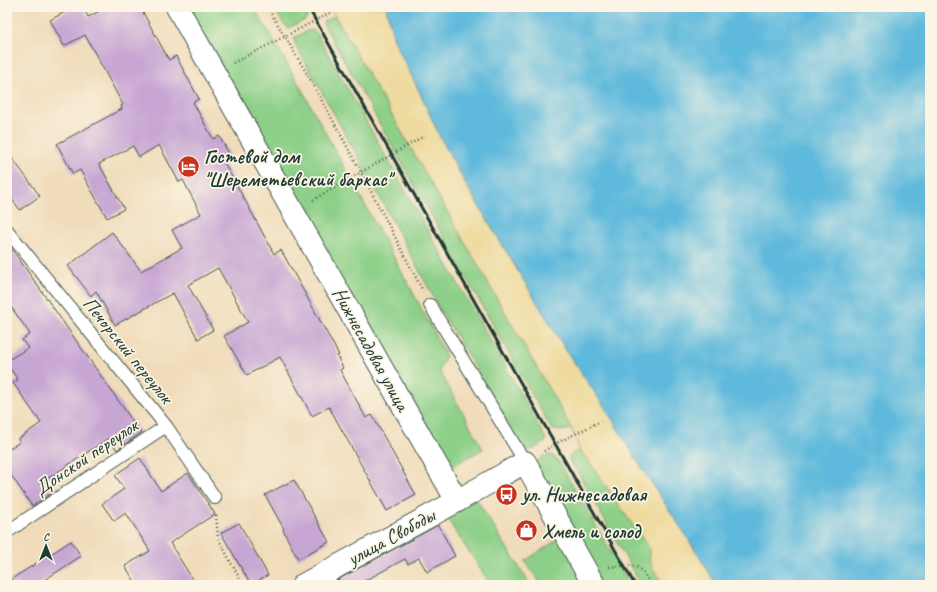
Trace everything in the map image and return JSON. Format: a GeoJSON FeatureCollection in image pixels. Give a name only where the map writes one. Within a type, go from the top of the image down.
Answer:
{"type":"FeatureCollection","features":[{"type":"Feature","properties":{"kind":"street","name":"Нижнесадовая улица"},"geometry":{"type":"LineString","coordinates":[[178,7],[457,501]]}},
{"type":"Feature","properties":{"kind":"street"},"geometry":{"type":"LineString","coordinates":[[457,501],[525,462],[589,577]]}},
{"type":"Feature","properties":{"kind":"street","name":"улица Свободы"},"geometry":{"type":"LineString","coordinates":[[303,585],[457,501]]}},
{"type":"Feature","properties":{"kind":"lane","name":"Печорский переулок"},"geometry":{"type":"LineString","coordinates":[[7,230],[166,426],[215,498]]}},
{"type":"Feature","properties":{"kind":"lane"},"geometry":{"type":"LineString","coordinates":[[430,305],[525,462]]}},
{"type":"Feature","properties":{"kind":"lane","name":"Донской переулок"},"geometry":{"type":"LineString","coordinates":[[7,532],[166,426]]}},
{"type":"Feature","properties":{"kind":"path"},"geometry":{"type":"LineString","coordinates":[[267,7],[362,172],[430,305]]}},
{"type":"Feature","properties":{"kind":"path"},"geometry":{"type":"LineString","coordinates":[[214,72],[342,7]]}},
{"type":"Feature","properties":{"kind":"path"},"geometry":{"type":"LineString","coordinates":[[293,212],[424,136]]}},
{"type":"Feature","properties":{"kind":"path"},"geometry":{"type":"LineString","coordinates":[[525,462],[555,444],[601,421]]}},
{"type":"Feature","properties":{"kind":"path"},"geometry":{"type":"LineString","coordinates":[[215,498],[218,538],[243,585]]}},
{"type":"Feature","properties":{"kind":"path"},"geometry":{"type":"LineString","coordinates":[[589,577],[632,565],[640,569],[645,574],[651,585]]}},
{"type":"Feature","properties":{"kind":"green space"},"geometry":{"type":"Polygon","coordinates":[[[186,7],[254,7],[301,88],[446,356],[439,370],[483,449],[447,469],[186,7]]]}},
{"type":"Feature","properties":{"kind":"green space"},"geometry":{"type":"Polygon","coordinates":[[[273,7],[304,7],[308,15],[305,20],[288,28],[273,7]]]}},
{"type":"Feature","properties":{"kind":"green space"},"geometry":{"type":"Polygon","coordinates":[[[335,16],[572,429],[558,431],[551,428],[323,23],[324,21],[335,16]]]}},
{"type":"Feature","properties":{"kind":"green space"},"geometry":{"type":"Polygon","coordinates":[[[311,30],[315,31],[546,439],[545,442],[534,449],[528,451],[522,447],[436,302],[295,44],[294,38],[311,30]]]}},
{"type":"Feature","properties":{"kind":"green space"},"geometry":{"type":"Polygon","coordinates":[[[580,451],[586,457],[645,542],[649,549],[652,567],[664,585],[641,585],[576,469],[571,463],[569,458],[570,456],[573,453],[580,451]]]}},
{"type":"Feature","properties":{"kind":"green space"},"geometry":{"type":"Polygon","coordinates":[[[544,456],[553,456],[559,462],[630,585],[602,585],[535,463],[544,456]]]}},
{"type":"Feature","properties":{"kind":"green space"},"geometry":{"type":"Polygon","coordinates":[[[475,497],[528,581],[528,585],[491,585],[444,514],[475,497]]]}},
{"type":"Feature","properties":{"kind":"green space"},"geometry":{"type":"Polygon","coordinates":[[[560,538],[586,585],[539,585],[539,581],[525,561],[560,538]]]}},
{"type":"Feature","properties":{"kind":"sand"},"geometry":{"type":"Polygon","coordinates":[[[330,7],[386,7],[394,40],[439,135],[468,188],[567,352],[608,412],[636,459],[717,585],[664,585],[652,567],[649,549],[645,542],[586,457],[580,451],[572,429],[330,7]]]}},
{"type":"Feature","properties":{"kind":"water"},"geometry":{"type":"Polygon","coordinates":[[[386,7],[930,7],[930,585],[717,585],[636,459],[608,412],[567,352],[468,188],[439,135],[394,40],[386,7]]]}},
{"type":"Feature","properties":{"kind":"building"},"geometry":{"type":"Polygon","coordinates":[[[74,7],[83,7],[88,17],[107,7],[140,7],[169,60],[176,56],[199,99],[193,102],[213,139],[219,136],[230,155],[222,159],[274,254],[281,250],[339,355],[337,356],[343,368],[340,370],[366,418],[372,415],[416,495],[387,511],[329,407],[312,416],[280,357],[247,375],[224,336],[248,322],[218,268],[188,285],[213,330],[198,339],[173,293],[115,325],[96,291],[91,296],[68,266],[112,232],[141,271],[182,248],[172,230],[201,214],[183,180],[179,182],[159,145],[139,157],[133,146],[99,164],[124,209],[107,218],[80,170],[73,174],[57,144],[122,109],[121,106],[123,105],[85,35],[64,46],[50,20],[74,7]]]}},
{"type":"Feature","properties":{"kind":"building"},"geometry":{"type":"Polygon","coordinates":[[[7,151],[40,196],[20,210],[7,193],[7,151]]]}},
{"type":"Feature","properties":{"kind":"building"},"geometry":{"type":"Polygon","coordinates":[[[7,242],[141,433],[117,450],[109,438],[44,481],[52,493],[32,506],[7,469],[7,450],[20,442],[18,439],[41,423],[13,383],[18,380],[7,364],[7,361],[28,348],[22,340],[30,334],[7,301],[7,242]]]}},
{"type":"Feature","properties":{"kind":"building"},"geometry":{"type":"Polygon","coordinates":[[[140,458],[161,491],[188,473],[215,514],[170,543],[196,585],[137,585],[125,566],[150,551],[126,513],[114,521],[102,504],[124,489],[115,475],[140,458]]]}},
{"type":"Feature","properties":{"kind":"building"},"geometry":{"type":"Polygon","coordinates":[[[294,480],[329,542],[298,559],[283,530],[284,529],[265,495],[294,480]]]}},
{"type":"Feature","properties":{"kind":"building"},"geometry":{"type":"Polygon","coordinates":[[[239,523],[268,575],[251,585],[221,533],[239,523]]]}},
{"type":"Feature","properties":{"kind":"building"},"geometry":{"type":"Polygon","coordinates":[[[438,525],[455,556],[427,572],[419,558],[408,564],[405,559],[357,585],[330,584],[438,525]]]}},
{"type":"Feature","properties":{"kind":"building"},"geometry":{"type":"Polygon","coordinates":[[[71,541],[81,556],[37,585],[7,585],[7,582],[71,541]]]}},
{"type":"Feature","properties":{"kind":"railway"},"geometry":{"type":"LineString","coordinates":[[308,7],[635,585]]}},
{"type":"Feature","properties":{"kind":"place","name":"Гостевой дом \"Шереметьевский баркас\""},"geometry":{"type":"Point","coordinates":[188,167]}},
{"type":"Feature","properties":{"kind":"place","name":"ул. Нижнесадовая"},"geometry":{"type":"Point","coordinates":[507,494]}},
{"type":"Feature","properties":{"kind":"place","name":"Хмель и солод"},"geometry":{"type":"Point","coordinates":[527,531]}}]}
